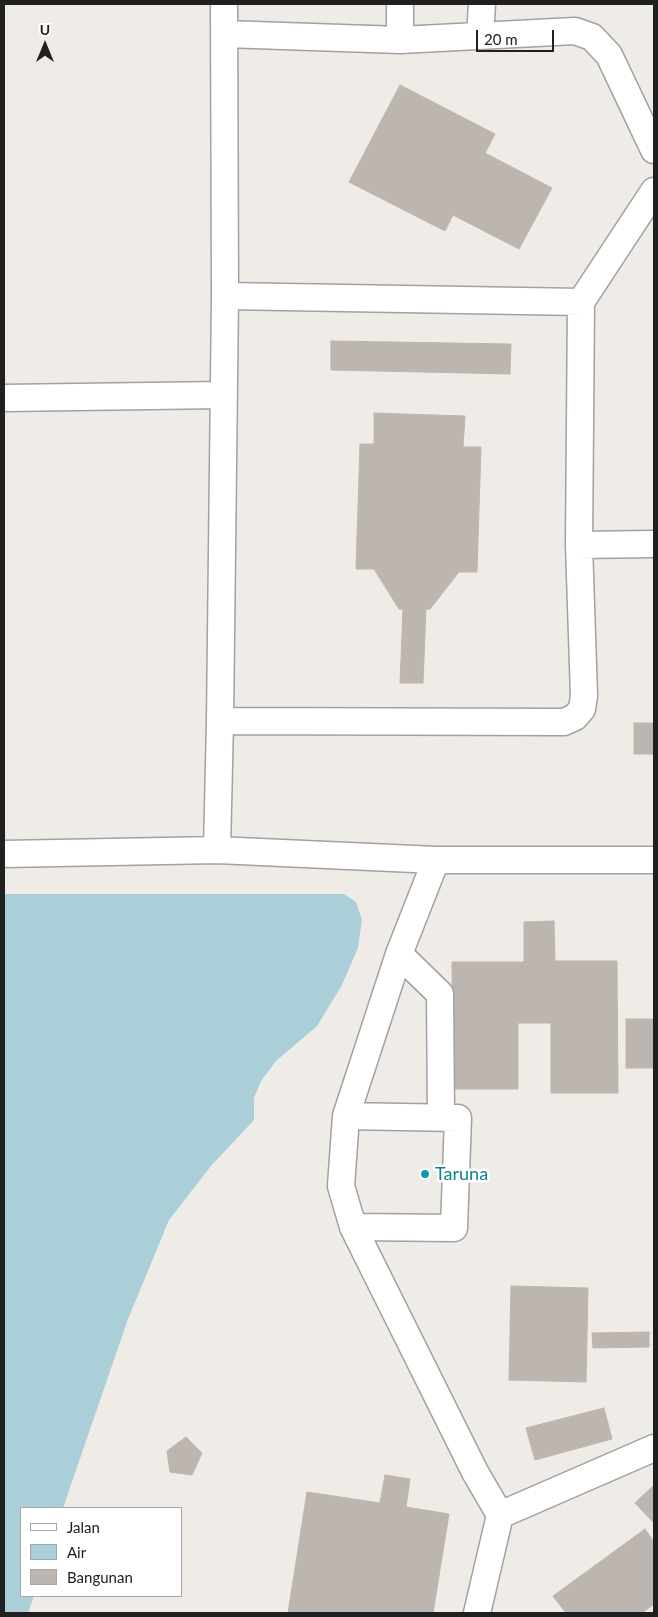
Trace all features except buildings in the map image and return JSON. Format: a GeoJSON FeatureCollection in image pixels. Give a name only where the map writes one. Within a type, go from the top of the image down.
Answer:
{"type":"FeatureCollection","features":[{"type":"Feature","properties":{"kind":"lane"},"geometry":{"type":"LineString","coordinates":[[216,850],[220,721],[225,296],[224,4]]}},
{"type":"Feature","properties":{"kind":"lane"},"geometry":{"type":"LineString","coordinates":[[400,4],[400,40]]}},
{"type":"Feature","properties":{"kind":"lane"},"geometry":{"type":"LineString","coordinates":[[480,35],[482,4]]}},
{"type":"Feature","properties":{"kind":"lane"},"geometry":{"type":"LineString","coordinates":[[225,34],[400,40],[575,31],[592,37],[609,55],[654,150]]}},
{"type":"Feature","properties":{"kind":"lane"},"geometry":{"type":"LineString","coordinates":[[220,721],[564,722],[575,717],[582,709],[584,696],[579,545],[581,302],[654,192]]}},
{"type":"Feature","properties":{"kind":"lane"},"geometry":{"type":"LineString","coordinates":[[225,296],[581,302]]}},
{"type":"Feature","properties":{"kind":"lane"},"geometry":{"type":"LineString","coordinates":[[4,398],[223,395]]}},
{"type":"Feature","properties":{"kind":"lane"},"geometry":{"type":"LineString","coordinates":[[579,545],[654,544]]}},
{"type":"Feature","properties":{"kind":"lane"},"geometry":{"type":"LineString","coordinates":[[4,854],[216,850],[436,860],[654,860]]}},
{"type":"Feature","properties":{"kind":"lane"},"geometry":{"type":"LineString","coordinates":[[436,860],[399,954],[346,1116],[341,1186],[353,1228],[475,1472],[500,1515],[477,1613]]}},
{"type":"Feature","properties":{"kind":"lane"},"geometry":{"type":"LineString","coordinates":[[399,954],[440,994],[441,1117]]}},
{"type":"Feature","properties":{"kind":"lane"},"geometry":{"type":"LineString","coordinates":[[346,1116],[458,1118],[454,1228],[353,1228]]}},
{"type":"Feature","properties":{"kind":"lane"},"geometry":{"type":"LineString","coordinates":[[500,1515],[654,1448]]}},
{"type":"Feature","properties":{"kind":"water"},"geometry":{"type":"Polygon","coordinates":[[[4,894],[344,894],[356,902],[362,920],[358,948],[341,987],[317,1026],[276,1061],[261,1081],[254,1098],[254,1120],[211,1166],[169,1220],[128,1319],[63,1507],[20,1507],[20,1597],[34,1597],[28,1613],[4,1613],[4,894]]]}},
{"type":"Feature","properties":{"kind":"place","name":"Taruna"},"geometry":{"type":"Point","coordinates":[425,1174]}}]}
